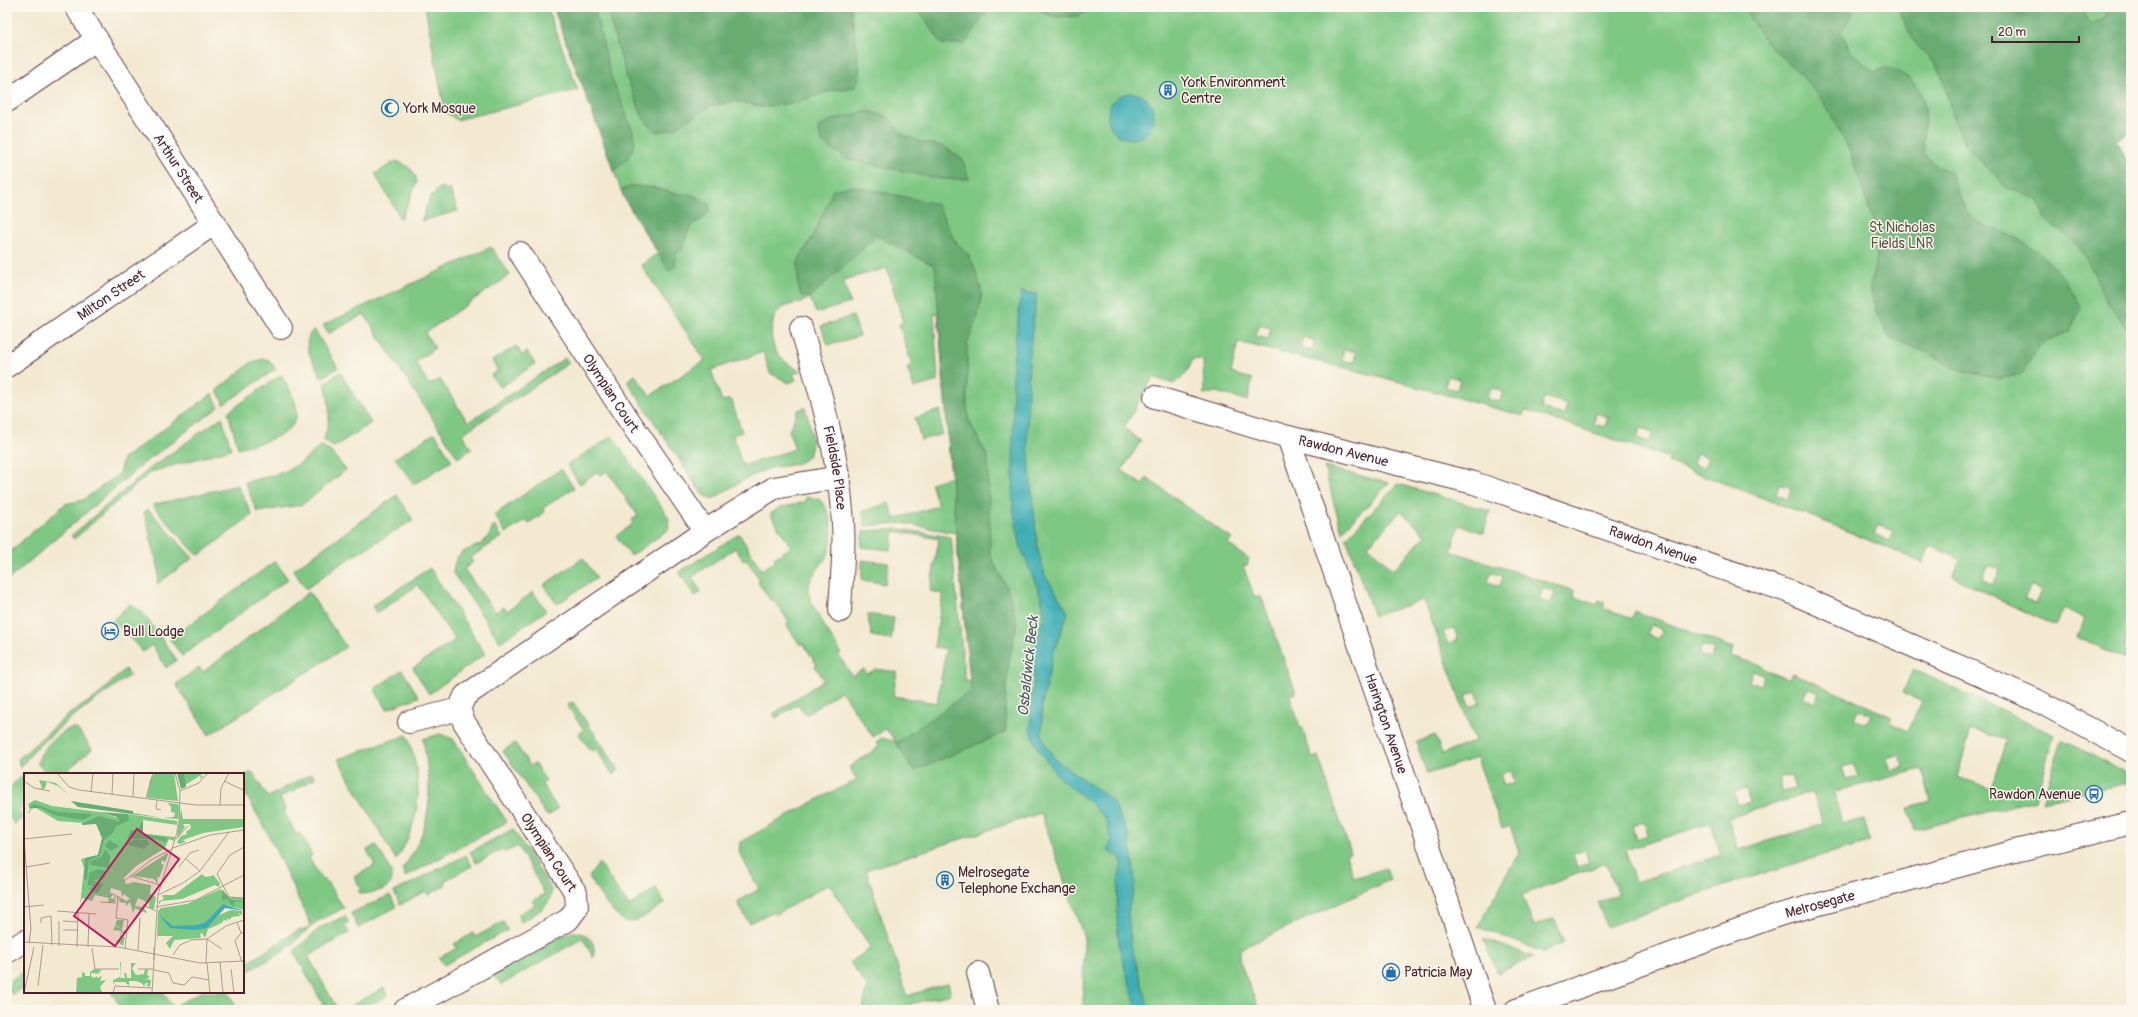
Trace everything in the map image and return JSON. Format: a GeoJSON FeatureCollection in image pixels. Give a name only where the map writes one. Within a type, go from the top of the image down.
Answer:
{"type":"FeatureCollection","features":[{"type":"Feature","properties":{"kind":"street","name":"Arthur Street"},"geometry":{"type":"LineString","coordinates":[[76,7],[281,328]]}},
{"type":"Feature","properties":{"kind":"street"},"geometry":{"type":"LineString","coordinates":[[7,101],[97,40]]}},
{"type":"Feature","properties":{"kind":"street","name":"Milton Street"},"geometry":{"type":"LineString","coordinates":[[7,366],[215,223]]}},
{"type":"Feature","properties":{"kind":"street","name":"Olympian Court"},"geometry":{"type":"LineString","coordinates":[[520,253],[628,419],[705,531]]}},
{"type":"Feature","properties":{"kind":"street","name":"Fieldside Place"},"geometry":{"type":"LineString","coordinates":[[802,328],[823,398],[838,477],[843,525],[840,611]]}},
{"type":"Feature","properties":{"kind":"street","name":"Rawdon Avenue"},"geometry":{"type":"LineString","coordinates":[[1155,397],[1288,437],[1474,484],[1790,592],[2036,700],[2131,751]]}},
{"type":"Feature","properties":{"kind":"street","name":"Harington Avenue"},"geometry":{"type":"LineString","coordinates":[[1288,437],[1485,1010]]}},
{"type":"Feature","properties":{"kind":"street"},"geometry":{"type":"LineString","coordinates":[[409,722],[459,709],[465,696],[705,531],[774,488],[838,477]]}},
{"type":"Feature","properties":{"kind":"street","name":"Olympian Court"},"geometry":{"type":"LineString","coordinates":[[405,1010],[568,920],[577,908],[576,893],[464,722],[459,709]]}},
{"type":"Feature","properties":{"kind":"street","name":"Melrosegate"},"geometry":{"type":"LineString","coordinates":[[1516,1010],[1779,915],[2011,852],[2131,823]]}},
{"type":"Feature","properties":{"kind":"street"},"geometry":{"type":"LineString","coordinates":[[7,952],[24,942]]}},
{"type":"Feature","properties":{"kind":"street"},"geometry":{"type":"LineString","coordinates":[[978,973],[988,1010]]}},
{"type":"Feature","properties":{"kind":"green space"},"geometry":{"type":"Polygon","coordinates":[[[425,7],[547,7],[578,90],[457,120],[445,112],[425,7]]]}},
{"type":"Feature","properties":{"kind":"green space","name":"St Nicholas Fields LNR"},"geometry":{"type":"Polygon","coordinates":[[[553,7],[2131,7],[2116,140],[2131,169],[2131,635],[2124,649],[2129,651],[2125,660],[2077,636],[2085,619],[2064,608],[2055,626],[1953,577],[1960,559],[1930,546],[1923,563],[1818,519],[1668,462],[1670,458],[1525,410],[1523,416],[1378,376],[1238,342],[1231,373],[1252,379],[1248,401],[1216,392],[1204,395],[1203,360],[1193,359],[1185,375],[1173,384],[1153,377],[1124,428],[1141,441],[1122,470],[1142,485],[1147,478],[1232,539],[1228,544],[1249,559],[1247,565],[1243,566],[1255,598],[1261,596],[1296,693],[1290,695],[1300,727],[1302,727],[1312,758],[1318,756],[1351,853],[1346,855],[1354,878],[1386,868],[1390,880],[1240,949],[1240,962],[1259,1010],[1083,1010],[1084,938],[1041,813],[866,870],[907,996],[948,983],[951,994],[910,1004],[911,1010],[863,1010],[867,986],[850,962],[871,948],[829,884],[775,915],[774,911],[749,923],[737,902],[759,889],[739,852],[740,842],[822,797],[857,780],[849,767],[879,747],[876,742],[882,738],[896,742],[886,729],[873,737],[841,691],[806,715],[798,704],[776,718],[773,714],[824,680],[815,666],[817,665],[803,643],[800,645],[786,624],[789,622],[774,600],[771,601],[758,582],[760,580],[746,559],[743,560],[735,548],[692,577],[701,592],[695,596],[679,572],[739,534],[762,570],[775,561],[774,558],[791,547],[770,514],[779,508],[806,502],[806,497],[819,499],[824,504],[830,518],[832,534],[830,549],[810,582],[809,593],[818,615],[841,653],[838,654],[852,676],[864,669],[867,674],[876,669],[897,672],[893,696],[937,703],[946,649],[934,647],[943,594],[930,591],[939,539],[894,531],[891,550],[861,547],[863,531],[900,529],[951,537],[965,680],[970,681],[956,533],[902,523],[864,526],[863,511],[889,503],[894,519],[938,506],[931,483],[951,477],[938,313],[934,314],[938,381],[914,388],[907,368],[912,366],[899,324],[903,322],[887,268],[843,280],[850,303],[816,313],[810,298],[784,307],[780,310],[773,322],[773,345],[776,352],[786,362],[801,371],[793,374],[796,380],[789,383],[770,373],[763,352],[711,370],[722,401],[731,399],[742,432],[733,435],[743,466],[795,449],[789,431],[798,410],[805,407],[812,438],[811,451],[805,460],[795,464],[768,469],[741,482],[712,499],[702,494],[627,381],[635,375],[650,396],[705,360],[641,265],[658,253],[624,198],[553,7]],[[1259,325],[1256,336],[1268,339],[1271,328],[1259,325]],[[1303,337],[1300,348],[1312,351],[1315,341],[1303,337]],[[1344,349],[1341,360],[1354,363],[1356,352],[1344,349]],[[1448,376],[1445,387],[1457,390],[1460,379],[1448,376]],[[1491,388],[1487,399],[1500,402],[1503,391],[1491,388]],[[1544,397],[1541,408],[1564,415],[1567,404],[1544,397]],[[1596,413],[1594,424],[1605,427],[1608,417],[1596,413]],[[1641,428],[1637,438],[1649,442],[1653,432],[1641,428]],[[1697,453],[1693,464],[1704,468],[1708,458],[1697,453]],[[1779,484],[1776,495],[1788,499],[1791,488],[1779,484]],[[1878,525],[1874,534],[1890,541],[1894,531],[1878,525]],[[1989,565],[1982,579],[1993,585],[2000,570],[1989,565]],[[2031,585],[2024,599],[2035,604],[2042,591],[2031,585]]]}},
{"type":"Feature","properties":{"kind":"green space"},"geometry":{"type":"Polygon","coordinates":[[[553,7],[594,7],[611,77],[633,132],[635,144],[630,156],[614,171],[553,7]]]}},
{"type":"Feature","properties":{"kind":"green space"},"geometry":{"type":"Polygon","coordinates":[[[608,7],[851,7],[860,76],[855,87],[833,90],[798,102],[763,107],[736,101],[710,106],[674,129],[656,132],[644,120],[628,81],[609,18],[608,7]]]}},
{"type":"Feature","properties":{"kind":"green space"},"geometry":{"type":"Polygon","coordinates":[[[917,7],[990,7],[965,44],[942,44],[917,7]]]}},
{"type":"Feature","properties":{"kind":"green space"},"geometry":{"type":"Polygon","coordinates":[[[1036,7],[1093,7],[1080,16],[1052,17],[1036,7]]]}},
{"type":"Feature","properties":{"kind":"green space"},"geometry":{"type":"Polygon","coordinates":[[[1742,7],[1850,7],[1853,14],[1841,31],[1850,51],[1874,72],[1885,68],[1893,69],[1900,72],[1913,82],[1922,96],[1925,110],[1923,153],[1936,165],[1951,173],[1960,199],[1967,211],[1976,221],[2010,235],[2032,248],[2061,275],[2081,308],[2070,331],[2044,342],[2033,354],[2022,374],[2000,379],[1956,369],[1929,353],[1890,339],[1876,312],[1870,286],[1877,256],[1873,221],[1850,151],[1823,101],[1801,75],[1767,43],[1742,7]]]}},
{"type":"Feature","properties":{"kind":"green space"},"geometry":{"type":"Polygon","coordinates":[[[1897,7],[2080,7],[2091,24],[2104,18],[2110,9],[2131,7],[2131,132],[2116,140],[2131,169],[2131,334],[2106,301],[2093,271],[2078,246],[2061,231],[2045,220],[2039,200],[2005,187],[1994,172],[1983,164],[1966,145],[1953,118],[1944,81],[1935,63],[1915,43],[1897,7]]]}},
{"type":"Feature","properties":{"kind":"green space"},"geometry":{"type":"Polygon","coordinates":[[[869,111],[888,117],[901,134],[921,142],[942,146],[962,158],[969,179],[940,179],[847,159],[822,142],[818,128],[831,120],[869,111]]]}},
{"type":"Feature","properties":{"kind":"green space"},"geometry":{"type":"Polygon","coordinates":[[[396,161],[410,168],[417,182],[401,219],[375,174],[396,161]]]}},
{"type":"Feature","properties":{"kind":"green space"},"geometry":{"type":"Polygon","coordinates":[[[633,186],[652,187],[673,193],[692,195],[708,202],[710,208],[703,219],[693,224],[688,232],[682,249],[676,253],[675,266],[669,271],[624,198],[621,190],[633,186]]]}},
{"type":"Feature","properties":{"kind":"green space"},"geometry":{"type":"Polygon","coordinates":[[[853,186],[937,204],[955,241],[967,253],[975,268],[982,292],[978,316],[967,344],[967,404],[969,421],[988,458],[990,555],[1008,590],[1017,622],[1008,667],[1005,704],[1006,732],[914,771],[896,743],[971,691],[951,477],[935,266],[877,236],[810,297],[802,297],[798,286],[798,261],[813,236],[833,190],[853,186]]]}},
{"type":"Feature","properties":{"kind":"green space"},"geometry":{"type":"Polygon","coordinates":[[[441,187],[450,190],[458,211],[421,221],[431,196],[441,187]]]}},
{"type":"Feature","properties":{"kind":"green space"},"geometry":{"type":"Polygon","coordinates":[[[491,247],[510,275],[425,333],[435,348],[415,362],[429,385],[440,379],[468,422],[565,358],[569,363],[462,434],[472,449],[458,458],[364,314],[328,334],[323,325],[491,247]]]}},
{"type":"Feature","properties":{"kind":"green space"},"geometry":{"type":"Polygon","coordinates":[[[853,316],[860,336],[828,345],[821,326],[853,316]]]}},
{"type":"Feature","properties":{"kind":"green space"},"geometry":{"type":"Polygon","coordinates":[[[314,329],[338,368],[322,378],[312,360],[308,347],[309,335],[314,329]]]}},
{"type":"Feature","properties":{"kind":"green space"},"geometry":{"type":"Polygon","coordinates":[[[516,346],[522,355],[527,352],[535,364],[500,388],[491,375],[498,370],[492,361],[516,346]]]}},
{"type":"Feature","properties":{"kind":"green space"},"geometry":{"type":"Polygon","coordinates":[[[263,359],[269,360],[276,369],[224,404],[217,390],[252,362],[263,359]]]}},
{"type":"Feature","properties":{"kind":"green space"},"geometry":{"type":"Polygon","coordinates":[[[340,372],[371,423],[334,447],[323,440],[329,419],[328,398],[325,383],[340,372]]]}},
{"type":"Feature","properties":{"kind":"green space"},"geometry":{"type":"Polygon","coordinates":[[[281,375],[293,397],[297,410],[295,420],[290,428],[271,439],[238,448],[228,412],[281,375]]]}},
{"type":"Feature","properties":{"kind":"green space"},"geometry":{"type":"Polygon","coordinates":[[[212,394],[219,407],[144,463],[9,579],[7,577],[7,554],[65,504],[83,500],[119,474],[123,459],[212,394]]]}},
{"type":"Feature","properties":{"kind":"green space"},"geometry":{"type":"Polygon","coordinates":[[[940,410],[942,434],[921,440],[915,418],[940,410]]]}},
{"type":"Feature","properties":{"kind":"green space"},"geometry":{"type":"Polygon","coordinates":[[[222,417],[231,449],[151,472],[74,539],[71,536],[149,469],[222,417]]]}},
{"type":"Feature","properties":{"kind":"green space"},"geometry":{"type":"Polygon","coordinates":[[[435,433],[452,461],[414,484],[395,458],[435,433]]]}},
{"type":"Feature","properties":{"kind":"green space"},"geometry":{"type":"Polygon","coordinates":[[[612,436],[669,518],[668,530],[631,556],[616,536],[633,524],[631,520],[638,516],[607,471],[600,475],[597,472],[580,484],[567,465],[612,436]]]}},
{"type":"Feature","properties":{"kind":"green space"},"geometry":{"type":"Polygon","coordinates":[[[320,445],[331,452],[346,470],[302,505],[257,512],[245,482],[286,471],[303,461],[320,445]]]}},
{"type":"Feature","properties":{"kind":"green space"},"geometry":{"type":"Polygon","coordinates":[[[1324,467],[1389,483],[1342,532],[1324,467]]]}},
{"type":"Feature","properties":{"kind":"green space"},"geometry":{"type":"Polygon","coordinates":[[[561,469],[574,488],[543,508],[545,512],[529,523],[526,520],[506,533],[494,515],[561,469]]]}},
{"type":"Feature","properties":{"kind":"green space"},"geometry":{"type":"Polygon","coordinates":[[[1398,484],[1490,511],[1484,533],[1459,525],[1451,551],[1575,591],[1574,597],[1597,605],[1599,600],[1605,602],[1603,608],[1632,619],[1635,611],[1733,648],[1731,656],[1762,666],[1767,671],[1789,680],[1792,673],[1892,717],[1889,722],[1908,731],[1922,701],[1903,692],[1913,669],[2054,735],[2035,800],[1915,830],[1908,808],[1931,802],[1922,769],[1834,792],[1842,824],[1864,819],[1870,842],[1738,882],[1607,927],[1597,902],[1618,894],[1606,863],[1522,895],[1534,926],[1554,918],[1564,943],[1543,952],[1478,927],[1519,852],[1510,826],[1502,829],[1477,758],[1427,774],[1416,742],[1435,735],[1442,754],[1475,741],[1424,600],[1374,616],[1346,538],[1398,484]],[[1401,511],[1368,546],[1393,570],[1426,535],[1401,511]],[[1491,572],[1488,582],[1500,586],[1503,576],[1491,572]],[[1543,588],[1539,599],[1551,603],[1555,592],[1543,588]],[[1651,625],[1647,635],[1659,639],[1662,629],[1651,625]],[[1454,628],[1443,632],[1448,644],[1458,640],[1454,628]],[[1702,645],[1699,655],[1710,659],[1714,649],[1702,645]],[[1752,671],[1749,682],[1761,686],[1764,675],[1752,671]],[[1808,688],[1803,698],[1815,703],[1819,693],[1808,688]],[[1476,691],[1465,696],[1470,707],[1480,703],[1476,691]],[[1859,709],[1855,719],[1866,724],[1871,714],[1859,709]],[[1971,729],[1957,777],[1991,788],[2006,740],[1971,729]],[[1899,754],[1887,758],[1891,771],[1903,767],[1899,754]],[[1854,764],[1842,767],[1846,780],[1858,777],[1854,764]],[[1511,771],[1500,774],[1504,786],[1515,782],[1511,771]],[[1791,776],[1779,779],[1783,792],[1795,789],[1791,776]],[[1746,789],[1734,792],[1738,805],[1750,802],[1746,789]],[[1813,792],[1728,818],[1738,850],[1823,824],[1813,792]],[[1644,822],[1632,826],[1636,839],[1648,835],[1644,822]],[[1711,823],[1625,850],[1635,882],[1721,855],[1711,823]],[[1585,850],[1573,854],[1577,867],[1589,863],[1585,850]]]}},
{"type":"Feature","properties":{"kind":"green space"},"geometry":{"type":"Polygon","coordinates":[[[238,485],[252,515],[198,556],[152,505],[238,485]]]}},
{"type":"Feature","properties":{"kind":"green space"},"geometry":{"type":"Polygon","coordinates":[[[397,495],[413,520],[337,566],[306,589],[293,570],[397,495]]]}},
{"type":"Feature","properties":{"kind":"green space"},"geometry":{"type":"Polygon","coordinates":[[[148,509],[193,558],[157,584],[159,570],[144,512],[148,509]]]}},
{"type":"Feature","properties":{"kind":"green space"},"geometry":{"type":"Polygon","coordinates":[[[494,525],[502,537],[470,558],[473,562],[464,569],[495,612],[504,607],[507,611],[533,592],[546,611],[500,642],[453,573],[454,564],[461,553],[481,544],[489,536],[494,525]]]}},
{"type":"Feature","properties":{"kind":"green space"},"geometry":{"type":"Polygon","coordinates":[[[583,558],[597,578],[557,604],[544,585],[583,558]]]}},
{"type":"Feature","properties":{"kind":"green space"},"geometry":{"type":"Polygon","coordinates":[[[862,560],[889,563],[885,584],[862,580],[862,560]]]}},
{"type":"Feature","properties":{"kind":"green space"},"geometry":{"type":"Polygon","coordinates":[[[275,561],[288,579],[182,656],[170,639],[275,561]]]}},
{"type":"Feature","properties":{"kind":"green space"},"geometry":{"type":"Polygon","coordinates":[[[430,568],[485,654],[429,694],[413,668],[455,640],[418,585],[376,613],[372,606],[430,568]]]}},
{"type":"Feature","properties":{"kind":"green space"},"geometry":{"type":"Polygon","coordinates":[[[309,592],[346,647],[209,735],[176,684],[199,667],[203,672],[309,592]]]}},
{"type":"Feature","properties":{"kind":"green space"},"geometry":{"type":"Polygon","coordinates":[[[131,603],[138,611],[140,609],[177,660],[166,668],[152,645],[143,652],[113,620],[131,603]]]}},
{"type":"Feature","properties":{"kind":"green space"},"geometry":{"type":"Polygon","coordinates":[[[867,614],[894,618],[891,640],[872,636],[867,614]]]}},
{"type":"Feature","properties":{"kind":"green space"},"geometry":{"type":"Polygon","coordinates":[[[125,669],[130,675],[72,717],[34,750],[20,768],[18,759],[69,714],[96,697],[125,669]]]}},
{"type":"Feature","properties":{"kind":"green space"},"geometry":{"type":"Polygon","coordinates":[[[402,670],[419,697],[387,709],[374,689],[402,670]]]}},
{"type":"Feature","properties":{"kind":"green space"},"geometry":{"type":"Polygon","coordinates":[[[573,702],[619,770],[613,775],[596,749],[591,751],[579,734],[584,730],[567,705],[573,702]]]}},
{"type":"Feature","properties":{"kind":"green space"},"geometry":{"type":"Polygon","coordinates":[[[73,728],[78,730],[92,749],[64,773],[46,773],[38,764],[41,753],[56,737],[68,729],[73,728]]]}},
{"type":"Feature","properties":{"kind":"green space"},"geometry":{"type":"Polygon","coordinates":[[[440,734],[453,739],[507,822],[405,877],[402,870],[413,853],[420,837],[426,822],[428,807],[428,776],[423,739],[440,734]]]}},
{"type":"Feature","properties":{"kind":"green space"},"geometry":{"type":"Polygon","coordinates":[[[407,735],[416,768],[418,799],[411,830],[405,845],[396,860],[338,759],[407,735]]]}},
{"type":"Feature","properties":{"kind":"green space"},"geometry":{"type":"Polygon","coordinates":[[[2062,740],[2131,775],[2129,783],[2042,801],[2062,740]]]}},
{"type":"Feature","properties":{"kind":"green space"},"geometry":{"type":"Polygon","coordinates":[[[515,743],[530,766],[534,763],[546,781],[542,784],[558,809],[547,816],[503,751],[515,743]]]}},
{"type":"Feature","properties":{"kind":"green space"},"geometry":{"type":"Polygon","coordinates":[[[252,772],[268,797],[312,773],[315,778],[280,798],[286,810],[284,812],[297,835],[300,833],[312,855],[309,858],[322,880],[325,879],[344,908],[316,922],[284,951],[244,973],[244,965],[300,929],[302,931],[311,925],[264,826],[244,792],[244,776],[252,772]]]}},
{"type":"Feature","properties":{"kind":"green space"},"geometry":{"type":"Polygon","coordinates":[[[24,776],[24,806],[18,811],[23,817],[15,824],[7,816],[7,790],[20,777],[24,776]]]}},
{"type":"Feature","properties":{"kind":"green space"},"geometry":{"type":"Polygon","coordinates":[[[513,829],[551,889],[551,895],[546,905],[537,913],[521,922],[517,915],[535,905],[532,901],[545,894],[518,846],[505,852],[503,849],[476,863],[470,852],[513,829]]]}},
{"type":"Feature","properties":{"kind":"green space"},"geometry":{"type":"Polygon","coordinates":[[[376,845],[387,863],[392,878],[390,883],[385,888],[376,892],[362,894],[358,891],[361,889],[354,877],[375,865],[367,850],[376,845]]]}},
{"type":"Feature","properties":{"kind":"green space"},"geometry":{"type":"Polygon","coordinates":[[[466,855],[472,866],[444,881],[446,885],[428,895],[426,891],[400,905],[394,892],[466,855]]]}},
{"type":"Feature","properties":{"kind":"green space"},"geometry":{"type":"Polygon","coordinates":[[[599,863],[629,906],[656,888],[665,903],[639,919],[630,922],[624,921],[618,917],[606,904],[589,877],[599,863]]]}},
{"type":"Feature","properties":{"kind":"green space"},"geometry":{"type":"Polygon","coordinates":[[[390,895],[396,907],[358,928],[351,913],[390,895]]]}},
{"type":"Feature","properties":{"kind":"green space"},"geometry":{"type":"Polygon","coordinates":[[[345,916],[349,923],[345,926],[349,933],[308,956],[338,1010],[326,1010],[294,951],[320,928],[345,916]]]}},
{"type":"Feature","properties":{"kind":"green space"},"geometry":{"type":"Polygon","coordinates":[[[503,922],[508,930],[444,965],[439,958],[457,948],[454,944],[473,933],[475,937],[503,922]]]}},
{"type":"Feature","properties":{"kind":"green space"},"geometry":{"type":"Polygon","coordinates":[[[570,932],[581,933],[589,938],[594,947],[593,958],[583,938],[501,985],[498,979],[496,980],[491,970],[570,932]]]}},
{"type":"Feature","properties":{"kind":"green space"},"geometry":{"type":"Polygon","coordinates":[[[1483,939],[1534,957],[1498,973],[1483,939]]]}},
{"type":"Feature","properties":{"kind":"green space"},"geometry":{"type":"Polygon","coordinates":[[[24,972],[24,988],[12,995],[9,986],[11,980],[24,972]]]}},
{"type":"Feature","properties":{"kind":"green space"},"geometry":{"type":"Polygon","coordinates":[[[384,988],[388,995],[361,1010],[343,1010],[384,988]]]}},
{"type":"Feature","properties":{"kind":"green space"},"geometry":{"type":"Polygon","coordinates":[[[112,993],[164,993],[173,1007],[199,993],[229,993],[238,1010],[123,1010],[112,993]]]}},
{"type":"Feature","properties":{"kind":"water"},"geometry":{"type":"Polygon","coordinates":[[[1127,93],[1135,93],[1144,97],[1150,103],[1154,116],[1150,129],[1144,135],[1135,139],[1127,139],[1118,135],[1112,129],[1108,120],[1108,112],[1112,103],[1118,97],[1127,93]]]}},
{"type":"Feature","properties":{"kind":"water"},"geometry":{"type":"Polygon","coordinates":[[[1021,292],[1037,294],[1029,356],[1027,433],[1038,550],[1045,575],[1068,612],[1053,654],[1042,704],[1042,735],[1046,746],[1056,760],[1112,800],[1128,834],[1133,861],[1135,885],[1128,912],[1131,945],[1149,1010],[1137,1010],[1121,954],[1117,908],[1118,883],[1122,862],[1119,856],[1110,853],[1108,849],[1111,842],[1106,819],[1088,801],[1058,777],[1037,747],[1030,729],[1036,646],[1044,613],[1041,597],[1021,549],[1013,508],[1013,363],[1021,292]]]}},
{"type":"Feature","properties":{"kind":"place","name":"York Environment Centre"},"geometry":{"type":"Point","coordinates":[1168,90]}},
{"type":"Feature","properties":{"kind":"place","name":"York Mosque"},"geometry":{"type":"Point","coordinates":[390,108]}},
{"type":"Feature","properties":{"kind":"place","name":"Bull Lodge"},"geometry":{"type":"Point","coordinates":[110,631]}},
{"type":"Feature","properties":{"kind":"place","name":"Rawdon Avenue"},"geometry":{"type":"Point","coordinates":[2094,794]}},
{"type":"Feature","properties":{"kind":"place","name":"Melrosegate Telephone Exchange"},"geometry":{"type":"Point","coordinates":[945,880]}},
{"type":"Feature","properties":{"kind":"place","name":"Patricia May"},"geometry":{"type":"Point","coordinates":[1391,972]}},
{"type":"Feature","properties":{"kind":"water label","name":"Osbaldwick Beck"},"geometry":{"type":"Point","coordinates":[1028,666]}}]}
